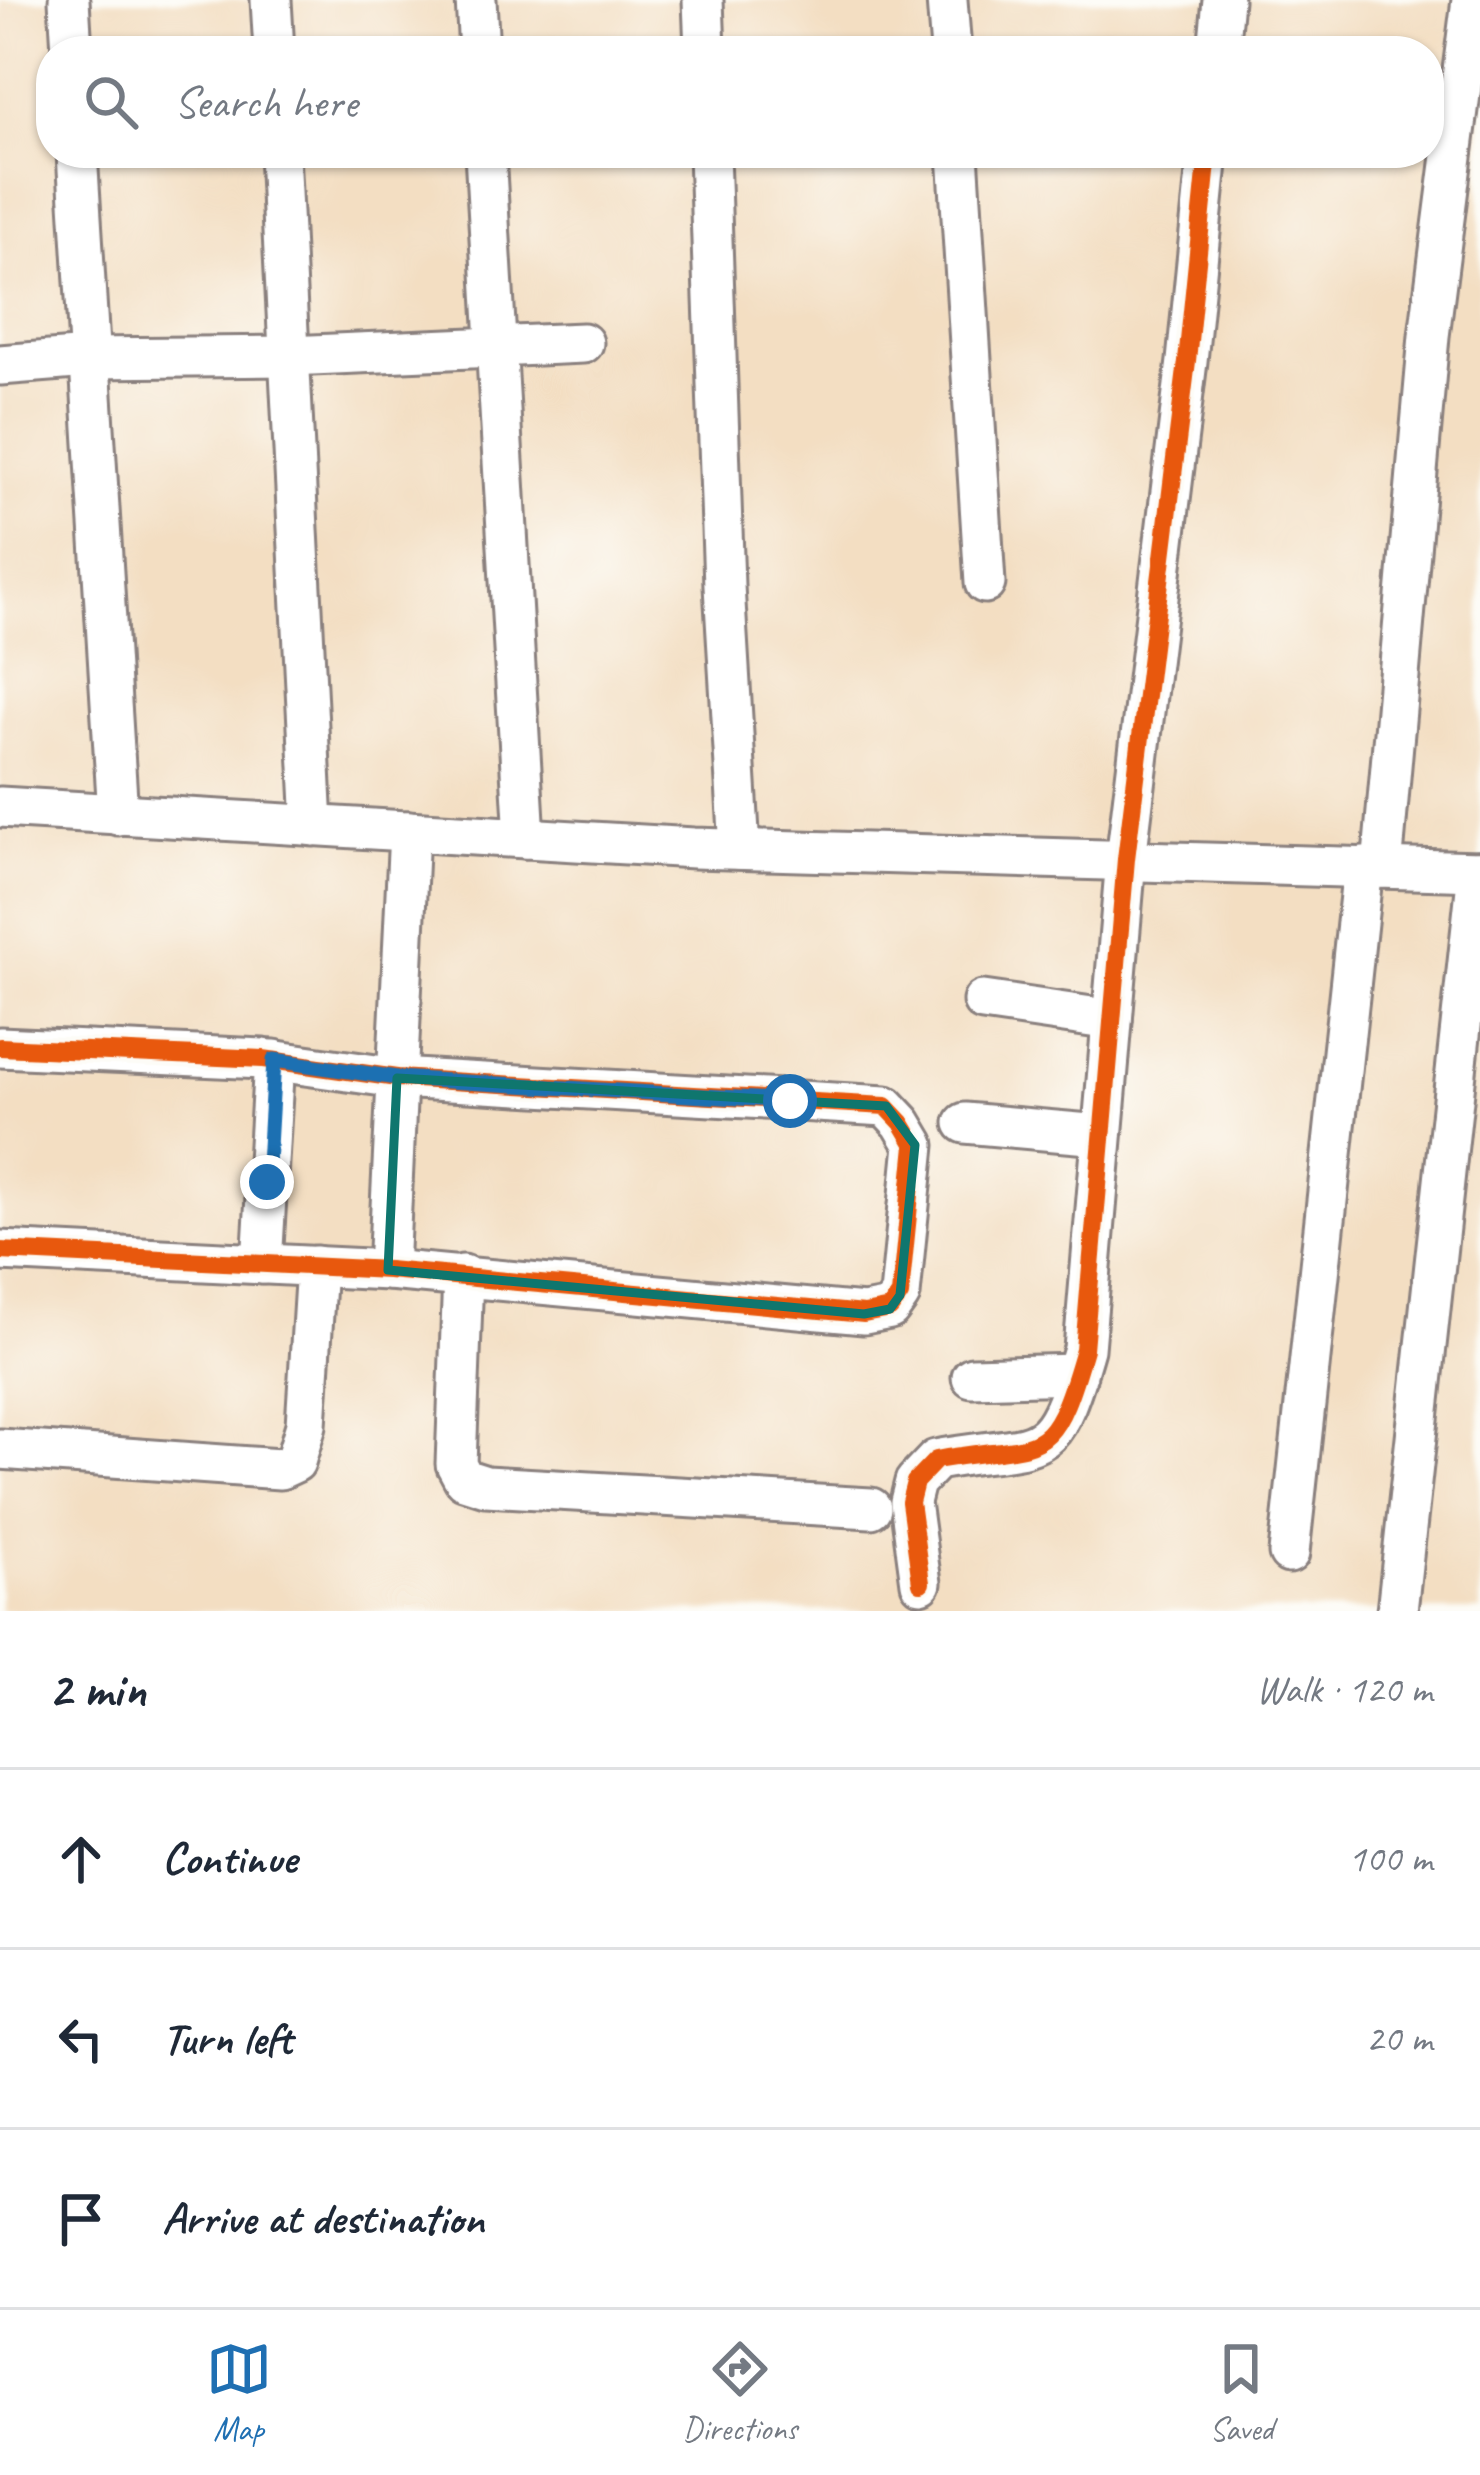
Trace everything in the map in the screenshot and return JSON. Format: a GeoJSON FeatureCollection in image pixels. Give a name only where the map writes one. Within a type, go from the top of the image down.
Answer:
{"type":"FeatureCollection","features":[{"type":"Feature","properties":{"kind":"street"},"geometry":{"type":"LineString","coordinates":[[69,0],[71,36]]}},
{"type":"Feature","properties":{"kind":"street"},"geometry":{"type":"LineString","coordinates":[[271,0],[273,36]]}},
{"type":"Feature","properties":{"kind":"street"},"geometry":{"type":"LineString","coordinates":[[476,0],[478,36]]}},
{"type":"Feature","properties":{"kind":"street"},"geometry":{"type":"LineString","coordinates":[[703,0],[704,36]]}},
{"type":"Feature","properties":{"kind":"street"},"geometry":{"type":"LineString","coordinates":[[947,0],[950,36]]}},
{"type":"Feature","properties":{"kind":"street"},"geometry":{"type":"LineString","coordinates":[[1219,36],[1223,0]]}},
{"type":"Feature","properties":{"kind":"street"},"geometry":{"type":"LineString","coordinates":[[1289,1553],[1472,0]]}},
{"type":"Feature","properties":{"kind":"street"},"geometry":{"type":"LineString","coordinates":[[78,168],[118,815]]}},
{"type":"Feature","properties":{"kind":"street"},"geometry":{"type":"LineString","coordinates":[[280,168],[313,826]]}},
{"type":"Feature","properties":{"kind":"street"},"geometry":{"type":"LineString","coordinates":[[486,168],[524,838]]}},
{"type":"Feature","properties":{"kind":"street"},"geometry":{"type":"LineString","coordinates":[[710,168],[724,586],[740,849]]}},
{"type":"Feature","properties":{"kind":"street"},"geometry":{"type":"LineString","coordinates":[[959,168],[985,583]]}},
{"type":"Feature","properties":{"kind":"street"},"geometry":{"type":"LineString","coordinates":[[921,1583],[910,1502],[915,1482],[936,1460],[1029,1449],[1053,1434],[1084,1348],[1126,860],[1206,168]]}},
{"type":"Feature","properties":{"kind":"street"},"geometry":{"type":"LineString","coordinates":[[0,365],[88,358],[290,356],[584,343]]}},
{"type":"Feature","properties":{"kind":"street"},"geometry":{"type":"LineString","coordinates":[[0,807],[740,849],[1479,871],[1397,1611]]}},
{"type":"Feature","properties":{"kind":"street"},"geometry":{"type":"LineString","coordinates":[[388,1270],[409,831]]}},
{"type":"Feature","properties":{"kind":"street"},"geometry":{"type":"LineString","coordinates":[[983,1001],[1112,1020]]}},
{"type":"Feature","properties":{"kind":"street"},"geometry":{"type":"LineString","coordinates":[[0,1047],[274,1060],[397,1078],[886,1106],[915,1145],[900,1295],[890,1309],[864,1314],[464,1275],[0,1251]]}},
{"type":"Feature","properties":{"kind":"street"},"geometry":{"type":"LineString","coordinates":[[262,1264],[274,1060]]}},
{"type":"Feature","properties":{"kind":"street"},"geometry":{"type":"LineString","coordinates":[[965,1123],[1101,1135]]}},
{"type":"Feature","properties":{"kind":"street"},"geometry":{"type":"LineString","coordinates":[[0,1449],[280,1469],[295,1462],[306,1425],[316,1266]]}},
{"type":"Feature","properties":{"kind":"street"},"geometry":{"type":"LineString","coordinates":[[464,1275],[456,1464],[464,1479],[506,1487],[871,1508]]}},
{"type":"Feature","properties":{"kind":"street"},"geometry":{"type":"LineString","coordinates":[[972,1377],[1077,1374]]}},
{"type":"Feature","properties":{"kind":"highlighted area"},"geometry":{"type":"Polygon","coordinates":[[[397,1078],[886,1106],[915,1145],[900,1295],[890,1309],[864,1314],[388,1270],[397,1078]]]}},
{"type":"Feature","properties":{"kind":"cycle path"},"geometry":{"type":"LineString","coordinates":[[921,1583],[910,1502],[915,1482],[936,1460],[1038,1442],[1062,1414],[1084,1349],[1126,859],[1206,168]]}},
{"type":"Feature","properties":{"kind":"cycle path"},"geometry":{"type":"LineString","coordinates":[[0,1047],[263,1059],[397,1078],[886,1106],[915,1145],[900,1295],[890,1309],[864,1314],[388,1270],[0,1251]]}},
{"type":"Feature","properties":{"kind":"route"},"geometry":{"type":"LineString","coordinates":[[267,1182],[274,1060],[397,1078],[790,1101]]}}]}
